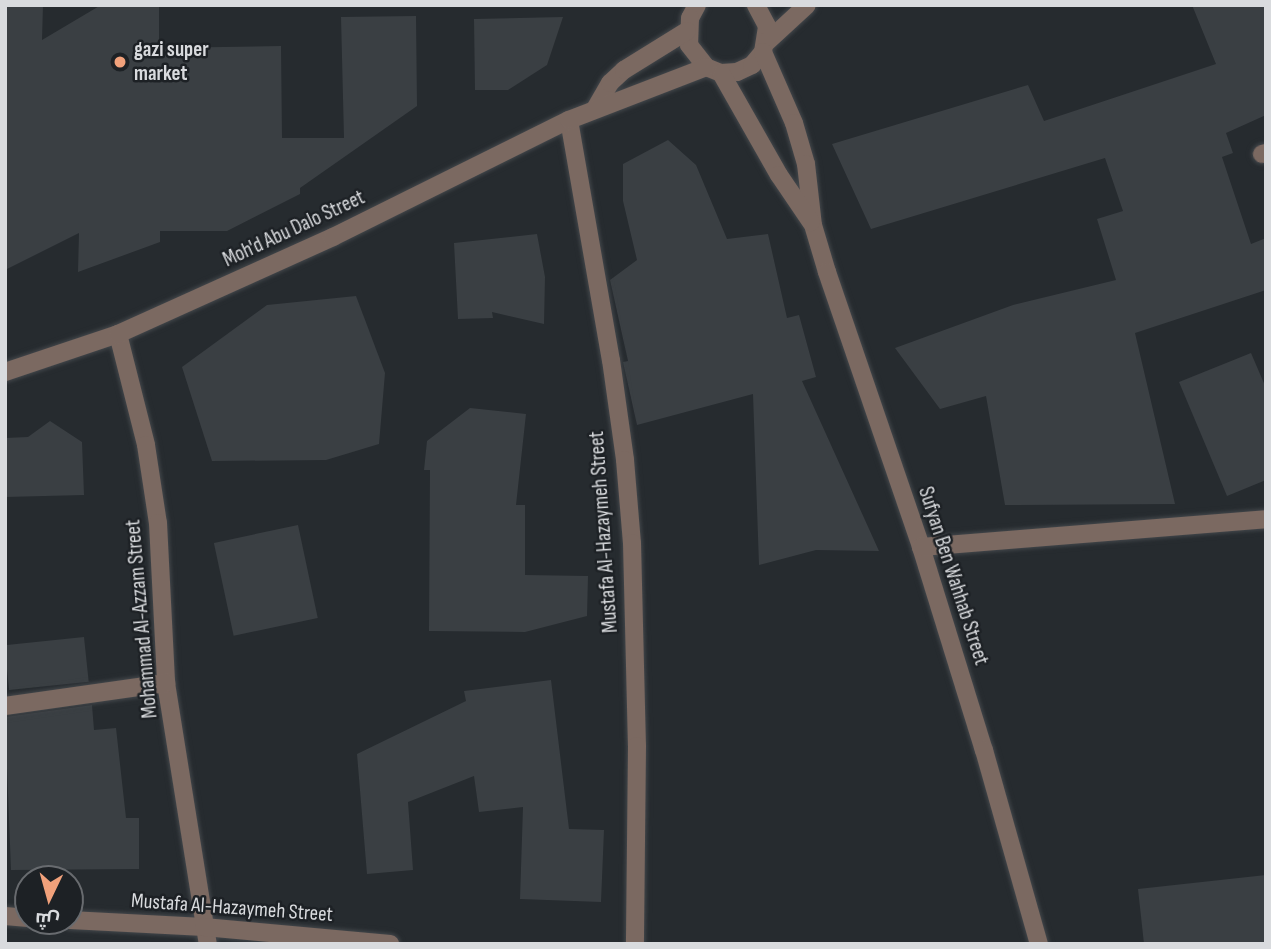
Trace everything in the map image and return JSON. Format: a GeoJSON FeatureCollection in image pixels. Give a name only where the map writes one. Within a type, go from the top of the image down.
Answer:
{"type":"FeatureCollection","features":[{"type":"Feature","properties":{"kind":"street","name":"Sufyan Ben Wahhab Street"},"geometry":{"type":"LineString","coordinates":[[756,5],[767,26],[765,47],[794,123],[806,164],[813,225],[921,547],[984,750],[1039,944]]}},
{"type":"Feature","properties":{"kind":"street","name":"Moh'd Abu Dalo Street"},"geometry":{"type":"LineString","coordinates":[[5,372],[118,334],[333,237],[595,109],[713,70],[737,72],[752,65],[765,47],[807,5]]}},
{"type":"Feature","properties":{"kind":"street","name":"Sufyan Ben Wahhab Street"},"geometry":{"type":"LineString","coordinates":[[689,15],[689,45],[713,70],[813,225]]}},
{"type":"Feature","properties":{"kind":"street"},"geometry":{"type":"LineString","coordinates":[[595,109],[610,83],[689,15]]}},
{"type":"Feature","properties":{"kind":"street","name":"Mustafa Al-Hazaymeh Street"},"geometry":{"type":"LineString","coordinates":[[569,120],[611,359],[625,460],[632,544],[637,746],[635,944]]}},
{"type":"Feature","properties":{"kind":"street","name":"Mohammad Al-Azzam Street"},"geometry":{"type":"LineString","coordinates":[[118,334],[146,445],[158,523],[166,683],[185,787],[206,935]]}},
{"type":"Feature","properties":{"kind":"street"},"geometry":{"type":"LineString","coordinates":[[921,547],[1266,519]]}},
{"type":"Feature","properties":{"kind":"street"},"geometry":{"type":"LineString","coordinates":[[5,706],[166,683]]}},
{"type":"Feature","properties":{"kind":"street","name":"Mustafa Al-Hazaymeh Street"},"geometry":{"type":"LineString","coordinates":[[84,922],[206,935],[390,944]]}},
{"type":"Feature","properties":{"kind":"building"},"geometry":{"type":"Polygon","coordinates":[[[5,5],[43,5],[42,40],[101,5],[159,5],[159,48],[281,46],[282,138],[344,138],[341,17],[416,16],[417,106],[300,188],[300,194],[227,231],[160,231],[160,242],[78,272],[79,233],[5,270],[5,5]]]}},
{"type":"Feature","properties":{"kind":"building"},"geometry":{"type":"Polygon","coordinates":[[[1192,5],[1266,5],[1266,115],[1226,133],[1233,153],[1222,157],[1251,244],[1266,238],[1266,290],[1135,333],[1175,504],[1005,505],[986,396],[940,409],[895,348],[1013,305],[1116,280],[1097,219],[1123,211],[1105,158],[871,229],[832,144],[1028,85],[1044,121],[1216,64],[1192,5]]]}},
{"type":"Feature","properties":{"kind":"building"},"geometry":{"type":"Polygon","coordinates":[[[563,17],[547,65],[508,90],[475,90],[474,19],[563,17]]]}},
{"type":"Feature","properties":{"kind":"building"},"geometry":{"type":"Polygon","coordinates":[[[668,140],[696,165],[727,239],[768,234],[787,318],[799,315],[816,377],[802,381],[879,551],[816,550],[759,565],[753,394],[637,425],[623,362],[628,361],[610,280],[637,260],[623,201],[623,164],[668,140]]]}},
{"type":"Feature","properties":{"kind":"building"},"geometry":{"type":"Polygon","coordinates":[[[537,234],[545,277],[544,324],[492,312],[493,318],[458,319],[454,243],[537,234]]]}},
{"type":"Feature","properties":{"kind":"building"},"geometry":{"type":"Polygon","coordinates":[[[356,296],[385,373],[379,444],[326,460],[212,461],[182,367],[267,305],[356,296]]]}},
{"type":"Feature","properties":{"kind":"building"},"geometry":{"type":"Polygon","coordinates":[[[1251,353],[1266,388],[1266,480],[1227,496],[1179,382],[1251,353]]]}},
{"type":"Feature","properties":{"kind":"building"},"geometry":{"type":"Polygon","coordinates":[[[470,408],[526,414],[516,505],[525,505],[525,575],[588,576],[587,616],[525,632],[429,631],[430,470],[424,470],[427,441],[470,408]]]}},
{"type":"Feature","properties":{"kind":"building"},"geometry":{"type":"Polygon","coordinates":[[[50,421],[82,442],[84,495],[5,497],[5,438],[28,437],[50,421]]]}},
{"type":"Feature","properties":{"kind":"building"},"geometry":{"type":"Polygon","coordinates":[[[298,525],[318,618],[234,636],[214,543],[298,525]]]}},
{"type":"Feature","properties":{"kind":"building"},"geometry":{"type":"Polygon","coordinates":[[[84,637],[89,682],[9,690],[5,645],[84,637]]]}},
{"type":"Feature","properties":{"kind":"building"},"geometry":{"type":"Polygon","coordinates":[[[551,680],[569,829],[604,830],[601,902],[520,899],[523,807],[479,812],[474,776],[408,802],[413,870],[367,874],[357,754],[466,701],[464,691],[551,680]]]}},
{"type":"Feature","properties":{"kind":"building"},"geometry":{"type":"Polygon","coordinates":[[[92,705],[94,730],[116,728],[126,818],[139,818],[139,869],[84,869],[84,865],[14,865],[14,870],[11,870],[5,717],[92,705]]]}},
{"type":"Feature","properties":{"kind":"building"},"geometry":{"type":"Polygon","coordinates":[[[1266,875],[1266,944],[1144,944],[1138,889],[1266,875]]]}},
{"type":"Feature","properties":{"kind":"place","name":"gazi super market"},"geometry":{"type":"Point","coordinates":[120,62]}}]}
